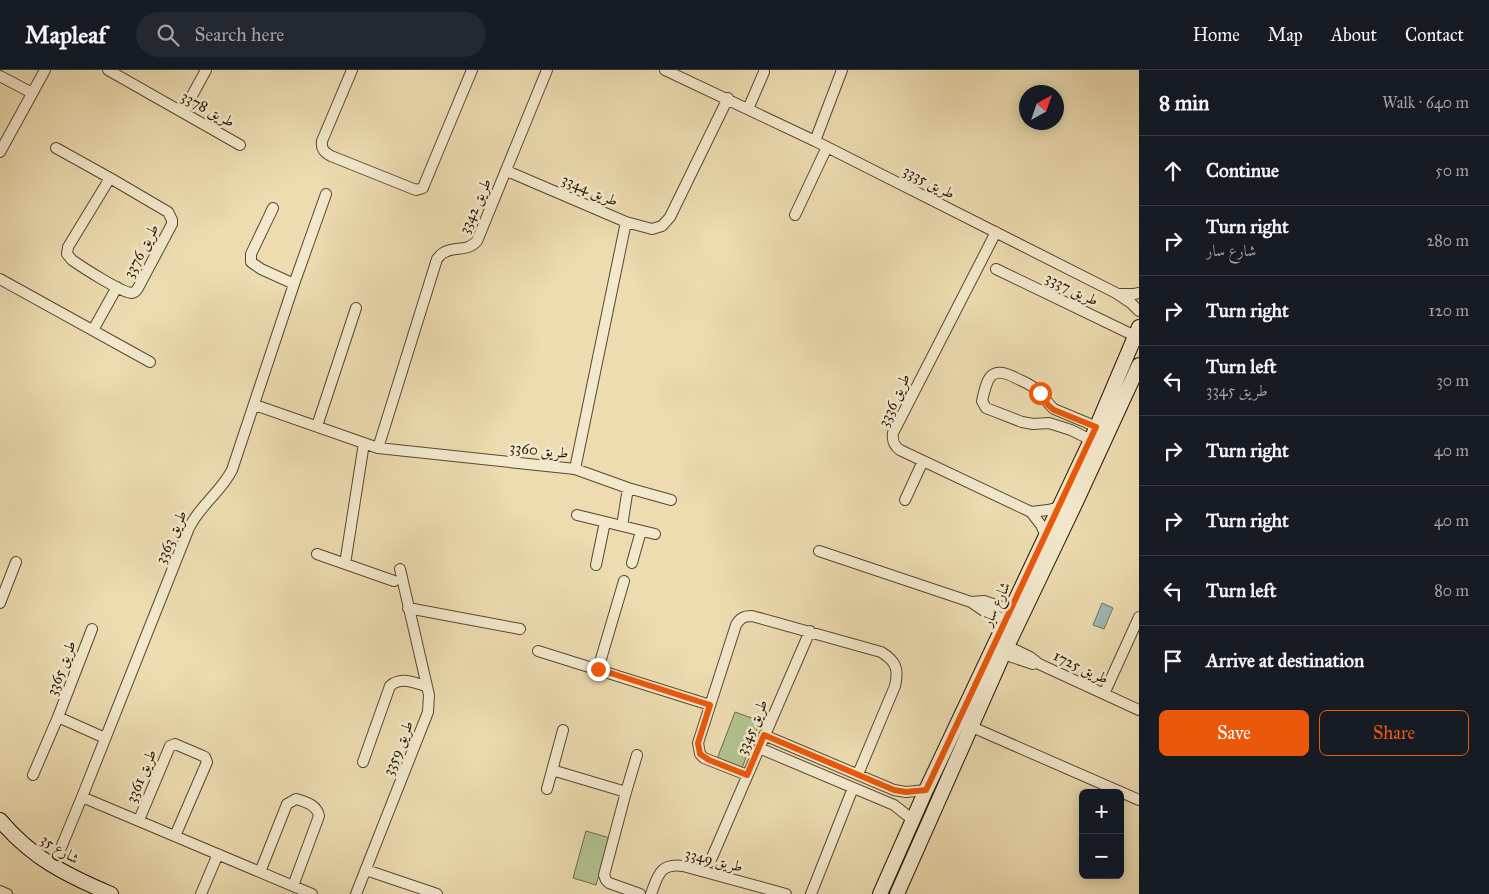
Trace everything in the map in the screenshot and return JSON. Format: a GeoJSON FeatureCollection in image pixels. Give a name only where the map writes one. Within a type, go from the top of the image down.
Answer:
{"type":"FeatureCollection","features":[{"type":"Feature","properties":{"kind":"street"},"geometry":{"type":"LineString","coordinates":[[0,152],[45,70]]}},
{"type":"Feature","properties":{"kind":"street","name":"طريق 3378"},"geometry":{"type":"LineString","coordinates":[[108,70],[240,145]]}},
{"type":"Feature","properties":{"kind":"street"},"geometry":{"type":"LineString","coordinates":[[182,112],[206,70]]}},
{"type":"Feature","properties":{"kind":"street"},"geometry":{"type":"LineString","coordinates":[[352,70],[322,141],[323,150],[331,156],[416,190],[423,188],[472,70]]}},
{"type":"Feature","properties":{"kind":"street","name":"طريق 3342"},"geometry":{"type":"LineString","coordinates":[[378,448],[437,259],[443,253],[452,250],[467,249],[477,241],[547,70]]}},
{"type":"Feature","properties":{"kind":"street","name":"طريق 3335"},"geometry":{"type":"LineString","coordinates":[[665,70],[814,140],[1116,293],[1139,311]]}},
{"type":"Feature","properties":{"kind":"street"},"geometry":{"type":"LineString","coordinates":[[814,140],[842,70]]}},
{"type":"Feature","properties":{"kind":"street"},"geometry":{"type":"LineString","coordinates":[[748,108],[766,71]]}},
{"type":"Feature","properties":{"kind":"street"},"geometry":{"type":"LineString","coordinates":[[0,76],[32,92]]}},
{"type":"Feature","properties":{"kind":"street","name":"طريق 3344"},"geometry":{"type":"LineString","coordinates":[[507,171],[626,222],[652,229],[662,226],[670,217],[728,98]]}},
{"type":"Feature","properties":{"kind":"street"},"geometry":{"type":"LineString","coordinates":[[795,215],[827,147]]}},
{"type":"Feature","properties":{"kind":"street","name":"طريق 3376"},"geometry":{"type":"LineString","coordinates":[[56,148],[110,178],[168,212],[172,224],[136,291],[131,293],[117,287],[70,259],[66,252],[110,178]]}},
{"type":"Feature","properties":{"kind":"street","name":"طريق 3363"},"geometry":{"type":"LineString","coordinates":[[53,867],[189,528],[200,510],[228,479],[232,470],[326,194]]}},
{"type":"Feature","properties":{"kind":"street"},"geometry":{"type":"LineString","coordinates":[[273,208],[251,254],[252,262],[261,269],[294,284]]}},
{"type":"Feature","properties":{"kind":"street","name":"طريق 3360"},"geometry":{"type":"LineString","coordinates":[[255,404],[378,448],[575,469],[626,222]]}},
{"type":"Feature","properties":{"kind":"street","name":"طريق 3336"},"geometry":{"type":"LineString","coordinates":[[996,232],[893,433],[893,438],[896,447],[1031,512]]}},
{"type":"Feature","properties":{"kind":"street","name":"طريق 3337"},"geometry":{"type":"LineString","coordinates":[[996,269],[1137,331]]}},
{"type":"Feature","properties":{"kind":"street"},"geometry":{"type":"LineString","coordinates":[[0,279],[150,362]]}},
{"type":"Feature","properties":{"kind":"street","name":"طريق 3376"},"geometry":{"type":"LineString","coordinates":[[93,330],[117,287]]}},
{"type":"Feature","properties":{"kind":"street","name":"طريق 3335"},"geometry":{"type":"LineString","coordinates":[[1116,293],[1139,293]]}},
{"type":"Feature","properties":{"kind":"street"},"geometry":{"type":"LineString","coordinates":[[317,426],[356,308]]}},
{"type":"Feature","properties":{"kind":"street","name":"شارع سار"},"geometry":{"type":"LineString","coordinates":[[897,894],[972,727],[1000,648],[1008,615],[1094,434],[1137,331]]}},
{"type":"Feature","properties":{"kind":"street","name":"شارع سار"},"geometry":{"type":"LineString","coordinates":[[880,894],[926,790],[1076,502],[1138,367]]}},
{"type":"Feature","properties":{"kind":"street"},"geometry":{"type":"LineString","coordinates":[[998,372],[1005,372],[1033,386],[1054,410],[1094,434],[1071,430],[1049,423],[1033,424],[1022,422],[986,408],[982,401],[986,384],[991,376],[998,372]]}},
{"type":"Feature","properties":{"kind":"street"},"geometry":{"type":"LineString","coordinates":[[345,564],[364,443]]}},
{"type":"Feature","properties":{"kind":"street"},"geometry":{"type":"LineString","coordinates":[[906,500],[923,461]]}},
{"type":"Feature","properties":{"kind":"street"},"geometry":{"type":"LineString","coordinates":[[575,469],[628,488],[671,500]]}},
{"type":"Feature","properties":{"kind":"street"},"geometry":{"type":"LineString","coordinates":[[622,526],[628,488]]}},
{"type":"Feature","properties":{"kind":"street"},"geometry":{"type":"LineString","coordinates":[[1031,512],[1060,507]]}},
{"type":"Feature","properties":{"kind":"street"},"geometry":{"type":"LineString","coordinates":[[1031,512],[1041,525],[1046,536]]}},
{"type":"Feature","properties":{"kind":"street"},"geometry":{"type":"LineString","coordinates":[[577,515],[655,534]]}},
{"type":"Feature","properties":{"kind":"street"},"geometry":{"type":"LineString","coordinates":[[596,565],[606,522]]}},
{"type":"Feature","properties":{"kind":"street"},"geometry":{"type":"LineString","coordinates":[[632,563],[640,531]]}},
{"type":"Feature","properties":{"kind":"street"},"geometry":{"type":"LineString","coordinates":[[819,551],[971,602],[984,601],[1008,615]]}},
{"type":"Feature","properties":{"kind":"street"},"geometry":{"type":"LineString","coordinates":[[317,554],[394,582]]}},
{"type":"Feature","properties":{"kind":"street"},"geometry":{"type":"LineString","coordinates":[[0,603],[16,562]]}},
{"type":"Feature","properties":{"kind":"street","name":"طريق 3359"},"geometry":{"type":"LineString","coordinates":[[356,894],[426,720],[429,703],[400,569]]}},
{"type":"Feature","properties":{"kind":"street"},"geometry":{"type":"LineString","coordinates":[[598,669],[624,581]]}},
{"type":"Feature","properties":{"kind":"street"},"geometry":{"type":"LineString","coordinates":[[408,608],[520,629]]}},
{"type":"Feature","properties":{"kind":"street"},"geometry":{"type":"LineString","coordinates":[[747,775],[709,760],[700,754],[698,743],[739,619],[752,616],[881,652],[890,657],[896,666],[895,686],[811,894]]}},
{"type":"Feature","properties":{"kind":"street"},"geometry":{"type":"LineString","coordinates":[[1104,694],[1139,617]]}},
{"type":"Feature","properties":{"kind":"street","name":"طريق 3365"},"geometry":{"type":"LineString","coordinates":[[33,775],[92,629]]}},
{"type":"Feature","properties":{"kind":"street","name":"طريق 3345"},"geometry":{"type":"LineString","coordinates":[[710,862],[810,631]]}},
{"type":"Feature","properties":{"kind":"street","name":"طريق 1725"},"geometry":{"type":"LineString","coordinates":[[1000,648],[1030,657],[1039,664],[1139,710]]}},
{"type":"Feature","properties":{"kind":"street"},"geometry":{"type":"LineString","coordinates":[[538,651],[710,705]]}},
{"type":"Feature","properties":{"kind":"street"},"geometry":{"type":"LineString","coordinates":[[363,762],[390,686],[401,680],[426,686]]}},
{"type":"Feature","properties":{"kind":"street","name":"طريق 3365"},"geometry":{"type":"LineString","coordinates":[[58,716],[105,738]]}},
{"type":"Feature","properties":{"kind":"street"},"geometry":{"type":"LineString","coordinates":[[972,727],[1139,800]]}},
{"type":"Feature","properties":{"kind":"street"},"geometry":{"type":"LineString","coordinates":[[547,789],[563,730]]}},
{"type":"Feature","properties":{"kind":"street"},"geometry":{"type":"LineString","coordinates":[[764,735],[898,791],[926,790]]}},
{"type":"Feature","properties":{"kind":"street","name":"طريق 3361"},"geometry":{"type":"LineString","coordinates":[[139,820],[170,746],[175,744],[194,752],[205,757],[207,762],[175,836]]}},
{"type":"Feature","properties":{"kind":"street"},"geometry":{"type":"LineString","coordinates":[[759,748],[894,805],[914,820]]}},
{"type":"Feature","properties":{"kind":"street"},"geometry":{"type":"LineString","coordinates":[[638,755],[604,875],[609,883],[640,894]]}},
{"type":"Feature","properties":{"kind":"street"},"geometry":{"type":"LineString","coordinates":[[552,770],[626,792]]}},
{"type":"Feature","properties":{"kind":"street"},"geometry":{"type":"LineString","coordinates":[[853,788],[859,774]]}},
{"type":"Feature","properties":{"kind":"street","name":"طريق 3361"},"geometry":{"type":"LineString","coordinates":[[82,797],[312,894]]}},
{"type":"Feature","properties":{"kind":"street"},"geometry":{"type":"LineString","coordinates":[[260,872],[287,804],[296,799],[311,805],[318,811],[319,816],[293,886]]}},
{"type":"Feature","properties":{"kind":"street","name":"شارع 35"},"geometry":{"type":"LineString","coordinates":[[0,820],[21,842],[53,867],[111,894]]}},
{"type":"Feature","properties":{"kind":"street"},"geometry":{"type":"LineString","coordinates":[[202,894],[218,854]]}},
{"type":"Feature","properties":{"kind":"street","name":"طريق 3349"},"geometry":{"type":"LineString","coordinates":[[651,894],[660,872],[665,867],[674,865],[786,894]]}},
{"type":"Feature","properties":{"kind":"street"},"geometry":{"type":"LineString","coordinates":[[366,870],[437,894]]}},
{"type":"Feature","properties":{"kind":"street"},"geometry":{"type":"LineString","coordinates":[[0,891],[7,894]]}},
{"type":"Feature","properties":{"kind":"green space"},"geometry":{"type":"Polygon","coordinates":[[[735,712],[760,721],[742,768],[717,759],[735,712]]]}},
{"type":"Feature","properties":{"kind":"green space"},"geometry":{"type":"Polygon","coordinates":[[[586,831],[610,838],[596,885],[573,878],[586,831]]]}},
{"type":"Feature","properties":{"kind":"water"},"geometry":{"type":"Polygon","coordinates":[[[1102,603],[1113,608],[1104,629],[1093,625],[1102,603]]]}},
{"type":"Feature","properties":{"kind":"route"},"geometry":{"type":"LineString","coordinates":[[598,669],[710,705],[698,743],[700,754],[704,758],[747,775],[764,735],[894,790],[906,792],[926,790],[1096,427],[1054,410],[1040,393]]}}]}
